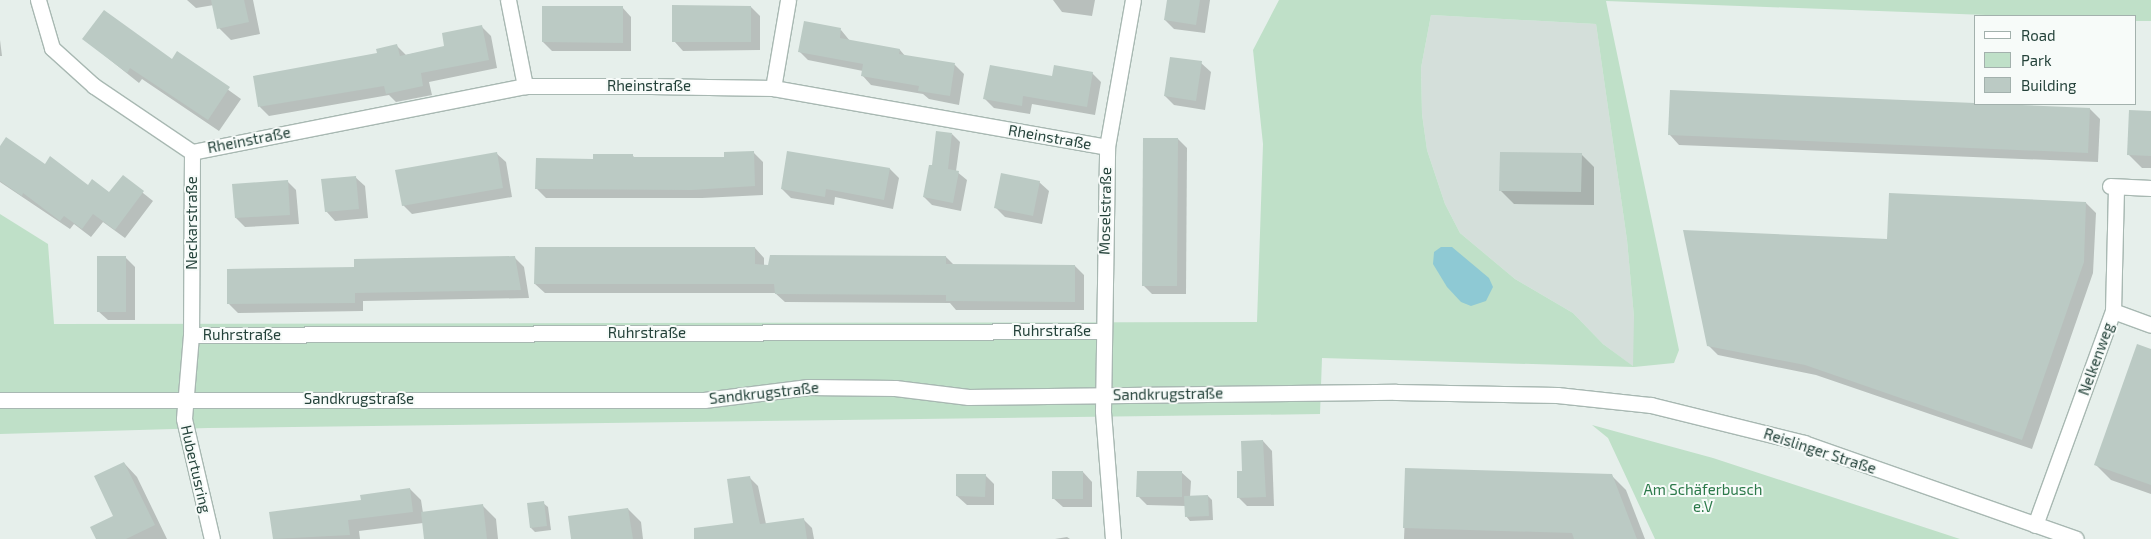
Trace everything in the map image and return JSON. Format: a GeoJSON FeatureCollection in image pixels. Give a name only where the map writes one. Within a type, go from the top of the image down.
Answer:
{"type":"FeatureCollection","features":[{"type":"Feature","properties":{"kind":"street"},"geometry":{"type":"LineString","coordinates":[[38,0],[52,48],[94,86],[192,152]]}},
{"type":"Feature","properties":{"kind":"street"},"geometry":{"type":"LineString","coordinates":[[508,0],[525,86]]}},
{"type":"Feature","properties":{"kind":"street"},"geometry":{"type":"LineString","coordinates":[[773,88],[788,0]]}},
{"type":"Feature","properties":{"kind":"street","name":"Moselstraße"},"geometry":{"type":"LineString","coordinates":[[1112,539],[1103,395],[1107,147],[1133,0]]}},
{"type":"Feature","properties":{"kind":"street","name":"Rheinstraße"},"geometry":{"type":"LineString","coordinates":[[192,152],[525,86],[773,88],[1107,147]]}},
{"type":"Feature","properties":{"kind":"street","name":"Neckarstraße"},"geometry":{"type":"LineString","coordinates":[[186,398],[191,335],[192,152]]}},
{"type":"Feature","properties":{"kind":"street","name":"Nelkenweg"},"geometry":{"type":"LineString","coordinates":[[2035,524],[2113,311],[2113,186],[2151,188]]}},
{"type":"Feature","properties":{"kind":"street"},"geometry":{"type":"LineString","coordinates":[[2113,311],[2151,325]]}},
{"type":"Feature","properties":{"kind":"street","name":"Ruhrstraße"},"geometry":{"type":"LineString","coordinates":[[191,335],[1103,331]]}},
{"type":"Feature","properties":{"kind":"street","name":"Sandkrugstraße"},"geometry":{"type":"LineString","coordinates":[[0,400],[186,398],[704,400],[808,387],[894,388],[968,397],[1396,392],[1557,395]]}},
{"type":"Feature","properties":{"kind":"street","name":"Reislinger Straße"},"geometry":{"type":"LineString","coordinates":[[1557,395],[1660,407],[1804,443],[2076,539]]}},
{"type":"Feature","properties":{"kind":"street","name":"Hubertusring"},"geometry":{"type":"LineString","coordinates":[[186,398],[184,419],[212,539]]}},
{"type":"Feature","properties":{"kind":"shaded area"},"geometry":{"type":"Polygon","coordinates":[[[1431,15],[1596,24],[1627,240],[1634,317],[1634,367],[1603,344],[1573,313],[1515,279],[1460,233],[1445,204],[1427,150],[1422,114],[1421,68],[1431,15]]]}},
{"type":"Feature","properties":{"kind":"green space"},"geometry":{"type":"Polygon","coordinates":[[[1279,0],[2151,0],[2151,21],[2136,21],[2136,15],[1986,15],[1606,1],[1679,350],[1674,363],[1634,367],[1322,358],[1320,414],[208,428],[0,434],[0,214],[48,244],[54,324],[1257,322],[1263,144],[1253,50],[1279,0]],[[1431,15],[1421,68],[1422,114],[1427,150],[1445,204],[1460,233],[1515,279],[1573,313],[1603,344],[1633,366],[1634,317],[1627,240],[1596,24],[1431,15]]]}},
{"type":"Feature","properties":{"kind":"green space","name":"Am Schäferbusch e.V"},"geometry":{"type":"Polygon","coordinates":[[[1592,425],[1713,458],[1960,539],[1655,539],[1608,438],[1592,425]]]}},
{"type":"Feature","properties":{"kind":"water"},"geometry":{"type":"Polygon","coordinates":[[[1441,247],[1452,247],[1489,278],[1493,287],[1486,301],[1471,306],[1461,302],[1447,287],[1433,264],[1434,252],[1441,247]]]}},
{"type":"Feature","properties":{"kind":"building"},"geometry":{"type":"Polygon","coordinates":[[[211,0],[244,0],[249,22],[217,29],[211,0]]]}},
{"type":"Feature","properties":{"kind":"building"},"geometry":{"type":"Polygon","coordinates":[[[1167,0],[1200,0],[1196,25],[1164,20],[1167,0]]]}},
{"type":"Feature","properties":{"kind":"building"},"geometry":{"type":"Polygon","coordinates":[[[672,5],[751,6],[751,42],[672,42],[672,5]]]}},
{"type":"Feature","properties":{"kind":"building"},"geometry":{"type":"Polygon","coordinates":[[[542,6],[623,6],[623,43],[542,42],[542,6]]]}},
{"type":"Feature","properties":{"kind":"building"},"geometry":{"type":"Polygon","coordinates":[[[104,10],[172,59],[177,51],[230,87],[208,120],[130,68],[127,73],[82,39],[104,10]]]}},
{"type":"Feature","properties":{"kind":"building"},"geometry":{"type":"Polygon","coordinates":[[[804,21],[841,28],[840,38],[900,49],[899,54],[955,63],[950,96],[918,91],[919,86],[861,76],[863,64],[798,52],[804,21]]]}},
{"type":"Feature","properties":{"kind":"building"},"geometry":{"type":"Polygon","coordinates":[[[482,25],[489,60],[421,73],[423,86],[386,94],[384,86],[258,107],[253,76],[377,53],[376,49],[397,44],[400,56],[444,46],[442,33],[482,25]]]}},
{"type":"Feature","properties":{"kind":"building"},"geometry":{"type":"Polygon","coordinates":[[[1170,57],[1202,61],[1196,101],[1164,96],[1170,57]]]}},
{"type":"Feature","properties":{"kind":"building"},"geometry":{"type":"Polygon","coordinates":[[[990,65],[1052,76],[1054,65],[1093,72],[1087,107],[1023,96],[1022,106],[983,99],[990,65]]]}},
{"type":"Feature","properties":{"kind":"building"},"geometry":{"type":"Polygon","coordinates":[[[1670,90],[1974,103],[1974,105],[2090,108],[2088,153],[1668,135],[1670,90]]]}},
{"type":"Feature","properties":{"kind":"building"},"geometry":{"type":"Polygon","coordinates":[[[2129,110],[2151,111],[2151,156],[2127,155],[2129,110]]]}},
{"type":"Feature","properties":{"kind":"building"},"geometry":{"type":"Polygon","coordinates":[[[936,131],[952,133],[948,169],[959,171],[953,203],[923,197],[929,165],[932,165],[936,131]]]}},
{"type":"Feature","properties":{"kind":"building"},"geometry":{"type":"Polygon","coordinates":[[[6,137],[45,164],[50,156],[88,185],[92,179],[109,192],[123,175],[144,191],[115,230],[93,214],[82,229],[64,216],[60,221],[23,193],[22,196],[0,181],[0,146],[6,137]]]}},
{"type":"Feature","properties":{"kind":"building"},"geometry":{"type":"Polygon","coordinates":[[[1143,138],[1178,138],[1177,286],[1142,286],[1143,138]]]}},
{"type":"Feature","properties":{"kind":"building"},"geometry":{"type":"Polygon","coordinates":[[[754,151],[755,186],[692,190],[535,189],[536,158],[593,159],[593,154],[633,154],[633,157],[724,157],[724,152],[754,151]]]}},
{"type":"Feature","properties":{"kind":"building"},"geometry":{"type":"Polygon","coordinates":[[[787,151],[890,168],[884,200],[826,189],[825,197],[781,189],[787,151]]]}},
{"type":"Feature","properties":{"kind":"building"},"geometry":{"type":"Polygon","coordinates":[[[497,152],[503,188],[402,206],[395,170],[497,152]]]}},
{"type":"Feature","properties":{"kind":"building"},"geometry":{"type":"Polygon","coordinates":[[[1500,152],[1582,153],[1581,192],[1499,191],[1500,152]]]}},
{"type":"Feature","properties":{"kind":"building"},"geometry":{"type":"Polygon","coordinates":[[[1001,173],[1040,181],[1033,216],[994,208],[1001,173]]]}},
{"type":"Feature","properties":{"kind":"building"},"geometry":{"type":"Polygon","coordinates":[[[356,176],[359,209],[325,212],[321,179],[356,176]]]}},
{"type":"Feature","properties":{"kind":"building"},"geometry":{"type":"Polygon","coordinates":[[[288,180],[290,215],[235,218],[232,184],[288,180]]]}},
{"type":"Feature","properties":{"kind":"building"},"geometry":{"type":"Polygon","coordinates":[[[1889,193],[2086,202],[2084,262],[2022,440],[1805,365],[1707,346],[1683,230],[1887,239],[1889,193]]]}},
{"type":"Feature","properties":{"kind":"building"},"geometry":{"type":"Polygon","coordinates":[[[535,247],[755,247],[755,264],[768,265],[770,255],[946,256],[946,264],[1075,265],[1075,302],[946,301],[946,295],[775,294],[774,284],[534,284],[535,247]]]}},
{"type":"Feature","properties":{"kind":"building"},"geometry":{"type":"Polygon","coordinates":[[[97,256],[126,256],[126,312],[97,312],[97,256]]]}},
{"type":"Feature","properties":{"kind":"building"},"geometry":{"type":"Polygon","coordinates":[[[515,256],[521,290],[355,293],[355,303],[227,304],[227,269],[354,267],[354,259],[515,256]]]}},
{"type":"Feature","properties":{"kind":"building"},"geometry":{"type":"Polygon","coordinates":[[[2137,344],[2151,349],[2151,485],[2094,465],[2137,344]]]}},
{"type":"Feature","properties":{"kind":"building"},"geometry":{"type":"Polygon","coordinates":[[[1263,440],[1266,497],[1237,498],[1237,471],[1242,471],[1241,441],[1263,440]]]}},
{"type":"Feature","properties":{"kind":"building"},"geometry":{"type":"Polygon","coordinates":[[[124,462],[155,525],[126,539],[96,539],[90,527],[113,516],[94,476],[124,462]]]}},
{"type":"Feature","properties":{"kind":"building"},"geometry":{"type":"Polygon","coordinates":[[[1405,468],[1612,474],[1637,539],[1574,539],[1572,533],[1403,528],[1405,468]]]}},
{"type":"Feature","properties":{"kind":"building"},"geometry":{"type":"Polygon","coordinates":[[[1052,471],[1083,471],[1083,499],[1052,499],[1052,471]]]}},
{"type":"Feature","properties":{"kind":"building"},"geometry":{"type":"Polygon","coordinates":[[[1137,471],[1182,471],[1182,497],[1136,497],[1137,471]]]}},
{"type":"Feature","properties":{"kind":"building"},"geometry":{"type":"Polygon","coordinates":[[[956,474],[986,474],[985,497],[956,496],[956,474]]]}},
{"type":"Feature","properties":{"kind":"building"},"geometry":{"type":"Polygon","coordinates":[[[750,476],[760,524],[804,518],[807,539],[694,539],[694,528],[733,523],[727,479],[750,476]]]}},
{"type":"Feature","properties":{"kind":"building"},"geometry":{"type":"Polygon","coordinates":[[[410,488],[413,512],[348,520],[350,535],[273,539],[269,512],[361,500],[360,495],[410,488]]]}},
{"type":"Feature","properties":{"kind":"building"},"geometry":{"type":"Polygon","coordinates":[[[1208,495],[1209,516],[1185,517],[1184,496],[1208,495]]]}},
{"type":"Feature","properties":{"kind":"building"},"geometry":{"type":"Polygon","coordinates":[[[544,501],[547,526],[530,528],[527,503],[544,501]]]}},
{"type":"Feature","properties":{"kind":"building"},"geometry":{"type":"Polygon","coordinates":[[[483,504],[487,539],[424,539],[421,512],[483,504]]]}},
{"type":"Feature","properties":{"kind":"building"},"geometry":{"type":"Polygon","coordinates":[[[628,508],[633,539],[571,539],[568,516],[628,508]]]}}]}
